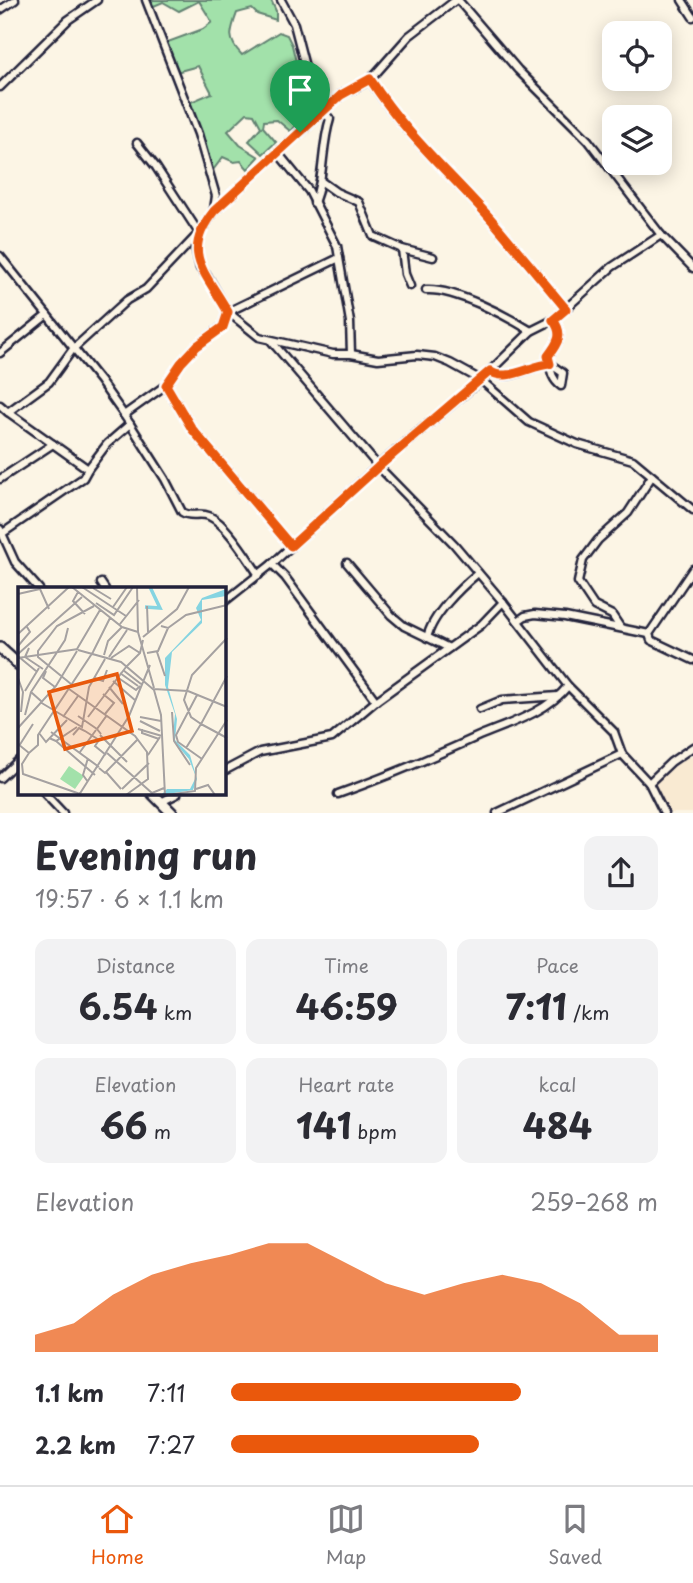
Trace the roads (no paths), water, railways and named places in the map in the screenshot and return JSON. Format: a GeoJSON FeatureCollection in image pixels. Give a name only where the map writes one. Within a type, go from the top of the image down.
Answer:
{"type":"FeatureCollection","features":[{"type":"Feature","properties":{"kind":"street"},"geometry":{"type":"LineString","coordinates":[[0,10],[15,0]]}},
{"type":"Feature","properties":{"kind":"street"},"geometry":{"type":"LineString","coordinates":[[0,87],[68,20],[97,0]]}},
{"type":"Feature","properties":{"kind":"street"},"geometry":{"type":"LineString","coordinates":[[146,0],[198,134],[216,197],[214,211]]}},
{"type":"Feature","properties":{"kind":"street"},"geometry":{"type":"LineString","coordinates":[[281,0],[294,24],[318,117]]}},
{"type":"Feature","properties":{"kind":"street"},"geometry":{"type":"LineString","coordinates":[[8,412],[49,382],[73,349],[127,300],[146,289],[199,233],[214,211],[341,95],[370,79],[409,36],[457,0],[518,69],[587,140],[661,235],[693,268]]}},
{"type":"Feature","properties":{"kind":"street"},"geometry":{"type":"LineString","coordinates":[[682,0],[693,17]]}},
{"type":"Feature","properties":{"kind":"street"},"geometry":{"type":"LineString","coordinates":[[370,79],[391,112],[416,142],[489,217],[566,309]]}},
{"type":"Feature","properties":{"kind":"street"},"geometry":{"type":"LineString","coordinates":[[314,203],[322,182],[324,136],[330,119],[324,112]]}},
{"type":"Feature","properties":{"kind":"street"},"geometry":{"type":"LineString","coordinates":[[137,143],[199,233],[196,250],[200,268],[228,312],[259,337],[333,354],[378,359],[417,355],[435,357],[481,380],[529,422],[576,444],[633,460],[693,510]]}},
{"type":"Feature","properties":{"kind":"street"},"geometry":{"type":"LineString","coordinates":[[278,153],[309,191],[337,246],[350,323],[351,354]]}},
{"type":"Feature","properties":{"kind":"street"},"geometry":{"type":"LineString","coordinates":[[322,182],[359,202],[373,236],[402,249],[432,257]]}},
{"type":"Feature","properties":{"kind":"street"},"geometry":{"type":"LineString","coordinates":[[226,600],[272,564],[378,467],[481,380],[531,331],[553,320],[612,267],[661,235]]}},
{"type":"Feature","properties":{"kind":"street"},"geometry":{"type":"LineString","coordinates":[[402,249],[405,274],[410,286]]}},
{"type":"Feature","properties":{"kind":"street"},"geometry":{"type":"LineString","coordinates":[[0,257],[100,381],[165,479],[182,512],[186,515],[210,516],[220,524],[259,575]]}},
{"type":"Feature","properties":{"kind":"street"},"geometry":{"type":"LineString","coordinates":[[124,415],[166,385],[192,352],[223,327],[228,312],[339,258]]}},
{"type":"Feature","properties":{"kind":"street"},"geometry":{"type":"LineString","coordinates":[[426,290],[458,295],[499,312],[531,331]]}},
{"type":"Feature","properties":{"kind":"street"},"geometry":{"type":"LineString","coordinates":[[0,353],[47,315]]}},
{"type":"Feature","properties":{"kind":"street"},"geometry":{"type":"LineString","coordinates":[[490,371],[506,376],[537,365],[550,364],[548,356],[559,336],[559,328],[553,320]]}},
{"type":"Feature","properties":{"kind":"street"},"geometry":{"type":"LineString","coordinates":[[272,342],[378,467],[454,544],[568,686],[614,732],[622,754],[649,783],[663,810],[654,813]]}},
{"type":"Feature","properties":{"kind":"street"},"geometry":{"type":"LineString","coordinates":[[166,385],[192,429],[291,546]]}},
{"type":"Feature","properties":{"kind":"street"},"geometry":{"type":"LineString","coordinates":[[0,405],[88,469]]}},
{"type":"Feature","properties":{"kind":"street"},"geometry":{"type":"LineString","coordinates":[[37,587],[15,562],[1,531],[82,478],[107,444],[130,424]]}},
{"type":"Feature","properties":{"kind":"street"},"geometry":{"type":"LineString","coordinates":[[0,479],[53,443]]}},
{"type":"Feature","properties":{"kind":"street"},"geometry":{"type":"LineString","coordinates":[[620,627],[612,615],[594,606],[578,582],[583,560],[598,540],[628,513],[652,476]]}},
{"type":"Feature","properties":{"kind":"street"},"geometry":{"type":"LineString","coordinates":[[347,563],[391,615],[404,626],[449,648]]}},
{"type":"Feature","properties":{"kind":"street"},"geometry":{"type":"LineString","coordinates":[[272,564],[285,577],[376,701]]}},
{"type":"Feature","properties":{"kind":"street"},"geometry":{"type":"LineString","coordinates":[[649,634],[693,569]]}},
{"type":"Feature","properties":{"kind":"street"},"geometry":{"type":"LineString","coordinates":[[427,638],[429,629],[460,589],[478,573]]}},
{"type":"Feature","properties":{"kind":"street"},"geometry":{"type":"LineString","coordinates":[[226,770],[260,752],[332,738],[376,701],[481,625],[503,602]]}},
{"type":"Feature","properties":{"kind":"street"},"geometry":{"type":"LineString","coordinates":[[518,621],[525,616],[536,614],[649,634]]}},
{"type":"Feature","properties":{"kind":"street"},"geometry":{"type":"LineString","coordinates":[[649,634],[651,640],[693,660]]}},
{"type":"Feature","properties":{"kind":"street"},"geometry":{"type":"LineString","coordinates":[[0,648],[18,664]]}},
{"type":"Feature","properties":{"kind":"street"},"geometry":{"type":"LineString","coordinates":[[338,794],[446,753],[542,709],[560,696],[568,686]]}},
{"type":"Feature","properties":{"kind":"street"},"geometry":{"type":"LineString","coordinates":[[480,709],[502,700],[560,696]]}},
{"type":"Feature","properties":{"kind":"street"},"geometry":{"type":"LineString","coordinates":[[649,783],[671,762],[693,747]]}},
{"type":"Feature","properties":{"kind":"street"},"geometry":{"type":"LineString","coordinates":[[497,813],[622,754]]}},
{"type":"Feature","properties":{"kind":"street"},"geometry":{"type":"LineString","coordinates":[[0,778],[18,761]]}},
{"type":"Feature","properties":{"kind":"street"},"geometry":{"type":"LineString","coordinates":[[12,767],[18,772]]}},
{"type":"Feature","properties":{"kind":"street"},"geometry":{"type":"LineString","coordinates":[[47,796],[63,813]]}},
{"type":"Feature","properties":{"kind":"street"},"geometry":{"type":"LineString","coordinates":[[155,796],[172,813]]}},
{"type":"Feature","properties":{"kind":"street"},"geometry":{"type":"LineString","coordinates":[[161,802],[173,796]]}}]}
